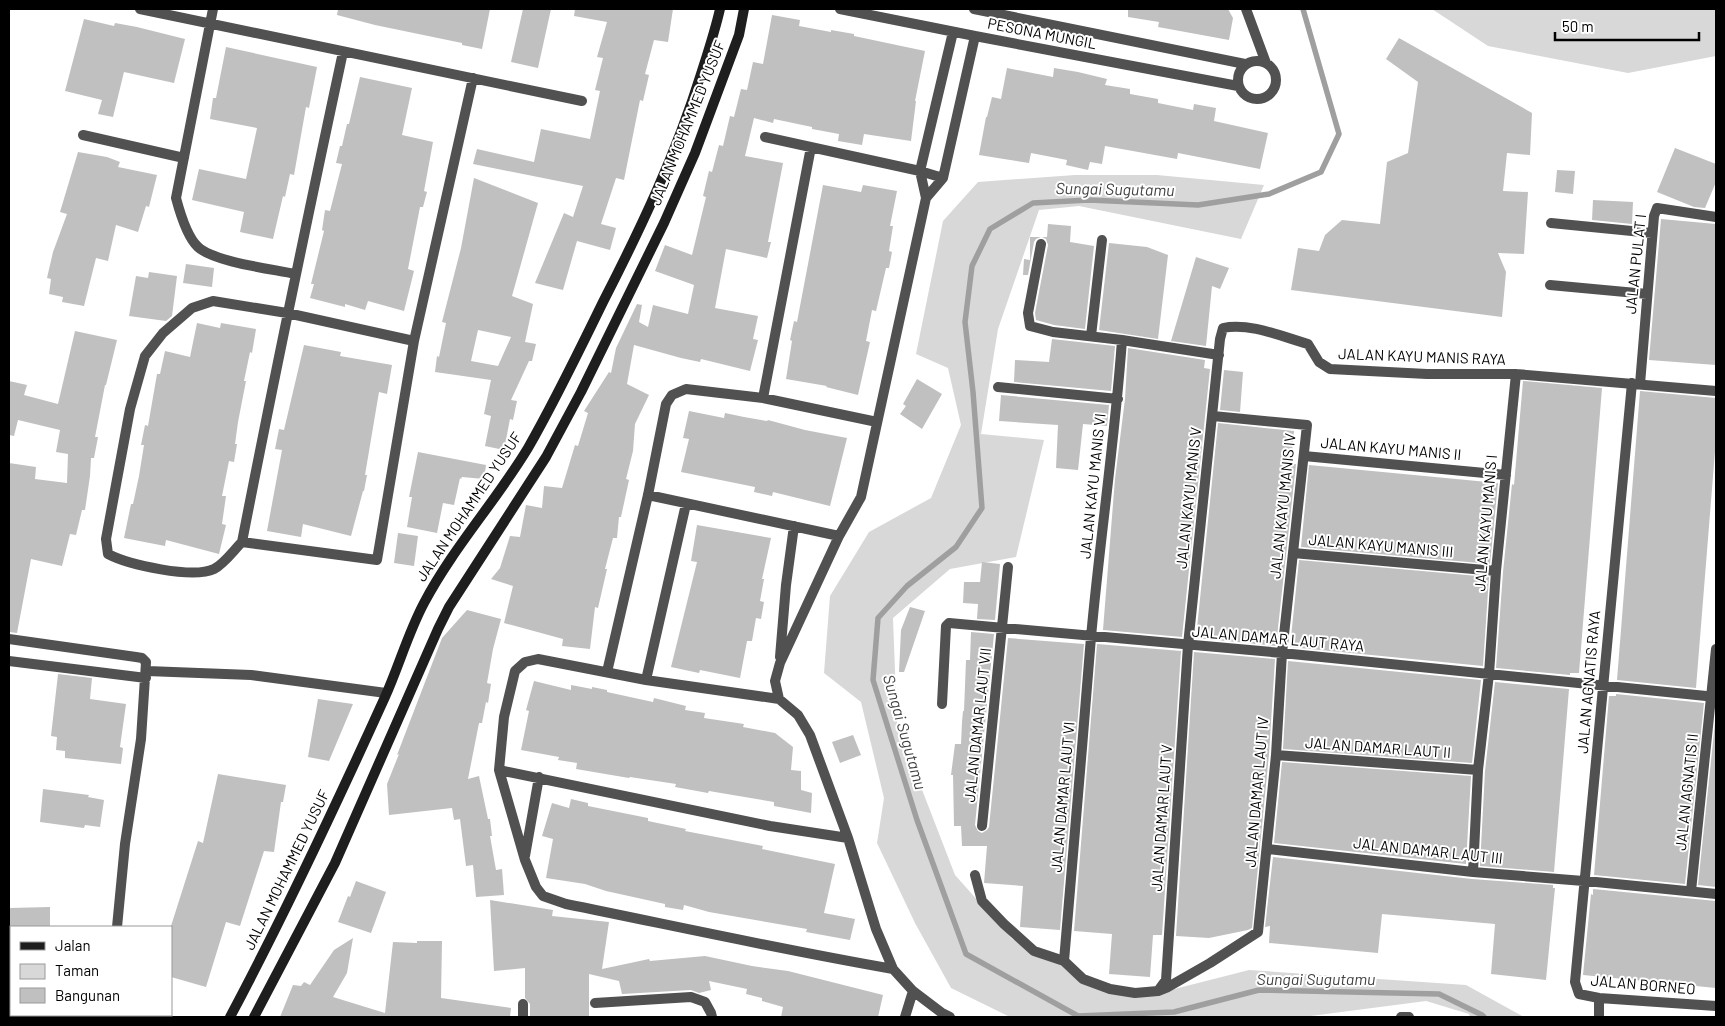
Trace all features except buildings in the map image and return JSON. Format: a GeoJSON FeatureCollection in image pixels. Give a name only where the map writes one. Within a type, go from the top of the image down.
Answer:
{"type":"FeatureCollection","features":[{"type":"Feature","properties":{"kind":"main road","name":"JALAN MOHAMMED YUSUF"},"geometry":{"type":"LineString","coordinates":[[230,1017],[312,855],[386,693],[409,632],[425,601],[443,571],[527,450],[642,226],[672,157],[688,113],[720,9]]}},
{"type":"Feature","properties":{"kind":"main road","name":"JALAN MOHAMMED YUSUF"},"geometry":{"type":"LineString","coordinates":[[254,1017],[335,863],[449,607],[546,457],[581,392],[664,223],[696,153],[722,84],[739,35],[744,9]]}},
{"type":"Feature","properties":{"kind":"street"},"geometry":{"type":"LineString","coordinates":[[140,9],[582,101]]}},
{"type":"Feature","properties":{"kind":"street"},"geometry":{"type":"LineString","coordinates":[[213,9],[176,198],[183,222],[198,247],[214,257],[295,274]]}},
{"type":"Feature","properties":{"kind":"street","name":"PESONA MUNGIL"},"geometry":{"type":"LineString","coordinates":[[840,9],[1238,86]]}},
{"type":"Feature","properties":{"kind":"street","name":"PESONA MUNGIL"},"geometry":{"type":"LineString","coordinates":[[974,9],[1245,64]]}},
{"type":"Feature","properties":{"kind":"street"},"geometry":{"type":"LineString","coordinates":[[1246,9],[1266,63]]}},
{"type":"Feature","properties":{"kind":"street"},"geometry":{"type":"LineString","coordinates":[[778,699],[775,681],[780,663],[839,536],[861,497],[926,198],[920,171],[953,32]]}},
{"type":"Feature","properties":{"kind":"street"},"geometry":{"type":"LineString","coordinates":[[926,198],[943,178],[976,36]]}},
{"type":"Feature","properties":{"kind":"street"},"geometry":{"type":"LineString","coordinates":[[343,52],[295,274],[287,313],[242,542],[216,568],[202,573],[162,569],[120,560],[108,554],[106,539],[132,400],[145,356],[163,333],[192,308],[213,301],[287,313],[414,341]]}},
{"type":"Feature","properties":{"kind":"street"},"geometry":{"type":"LineString","coordinates":[[1257,60],[1271,66],[1276,78],[1274,90],[1269,95],[1264,98],[1252,98],[1241,92],[1238,86],[1239,72],[1245,64],[1257,60]]}},
{"type":"Feature","properties":{"kind":"street"},"geometry":{"type":"LineString","coordinates":[[242,542],[377,560],[414,341],[472,78]]}},
{"type":"Feature","properties":{"kind":"street"},"geometry":{"type":"LineString","coordinates":[[83,135],[184,158]]}},
{"type":"Feature","properties":{"kind":"street"},"geometry":{"type":"LineString","coordinates":[[765,137],[920,171],[943,178]]}},
{"type":"Feature","properties":{"kind":"street"},"geometry":{"type":"LineString","coordinates":[[763,398],[811,147]]}},
{"type":"Feature","properties":{"kind":"street","name":"JALAN PULAT I"},"geometry":{"type":"LineString","coordinates":[[1636,384],[1654,216],[1657,208],[1716,217]]}},
{"type":"Feature","properties":{"kind":"street"},"geometry":{"type":"LineString","coordinates":[[1551,223],[1652,234]]}},
{"type":"Feature","properties":{"kind":"street"},"geometry":{"type":"LineString","coordinates":[[1091,336],[1102,240]]}},
{"type":"Feature","properties":{"kind":"street"},"geometry":{"type":"LineString","coordinates":[[1041,244],[1028,313],[1030,326],[1053,332],[1122,340],[1219,355]]}},
{"type":"Feature","properties":{"kind":"street"},"geometry":{"type":"LineString","coordinates":[[1550,285],[1647,294]]}},
{"type":"Feature","properties":{"kind":"street","name":"JALAN KAYU MANIS RAYA"},"geometry":{"type":"LineString","coordinates":[[1219,355],[1223,328],[1234,325],[1252,328],[1308,344],[1319,362],[1330,369],[1427,374],[1516,374],[1716,391]]}},
{"type":"Feature","properties":{"kind":"street","name":"JALAN KAYU MANIS VI"},"geometry":{"type":"LineString","coordinates":[[1092,636],[1118,399],[1122,340]]}},
{"type":"Feature","properties":{"kind":"street","name":"JALAN KAYU MANIS V"},"geometry":{"type":"LineString","coordinates":[[1188,645],[1219,355]]}},
{"type":"Feature","properties":{"kind":"street","name":"JALAN KAYU MANIS I"},"geometry":{"type":"LineString","coordinates":[[1473,872],[1478,770],[1489,674],[1496,571],[1516,374]]}},
{"type":"Feature","properties":{"kind":"street","name":"JALAN AGNATIS RAYA"},"geometry":{"type":"LineString","coordinates":[[1575,982],[1636,384]]}},
{"type":"Feature","properties":{"kind":"street"},"geometry":{"type":"LineString","coordinates":[[998,388],[1118,399]]}},
{"type":"Feature","properties":{"kind":"street"},"geometry":{"type":"LineString","coordinates":[[607,672],[648,495],[666,404],[672,395],[686,389],[763,398],[877,422]]}},
{"type":"Feature","properties":{"kind":"street","name":"JALAN KAYU MANIS IV"},"geometry":{"type":"LineString","coordinates":[[1213,416],[1307,425],[1282,653]]}},
{"type":"Feature","properties":{"kind":"street","name":"JALAN KAYU MANIS II"},"geometry":{"type":"LineString","coordinates":[[1304,456],[1506,475]]}},
{"type":"Feature","properties":{"kind":"street"},"geometry":{"type":"LineString","coordinates":[[648,495],[839,536]]}},
{"type":"Feature","properties":{"kind":"street"},"geometry":{"type":"LineString","coordinates":[[646,680],[686,504]]}},
{"type":"Feature","properties":{"kind":"street"},"geometry":{"type":"LineString","coordinates":[[780,663],[786,585],[794,526]]}},
{"type":"Feature","properties":{"kind":"street","name":"JALAN KAYU MANIS III"},"geometry":{"type":"LineString","coordinates":[[1292,553],[1496,571]]}},
{"type":"Feature","properties":{"kind":"street","name":"JALAN DAMAR LAUT VII"},"geometry":{"type":"LineString","coordinates":[[982,826],[1008,567]]}},
{"type":"Feature","properties":{"kind":"street","name":"JALAN DAMAR LAUT RAYA"},"geometry":{"type":"LineString","coordinates":[[942,704],[946,626],[950,623],[1282,653],[1714,696]]}},
{"type":"Feature","properties":{"kind":"street","name":"JALAN DAMAR LAUT VI"},"geometry":{"type":"LineString","coordinates":[[1064,961],[1092,636]]}},
{"type":"Feature","properties":{"kind":"street"},"geometry":{"type":"LineString","coordinates":[[9,640],[142,658],[146,662],[142,739],[125,844],[117,926]]}},
{"type":"Feature","properties":{"kind":"street","name":"JALAN DAMAR LAUT V"},"geometry":{"type":"LineString","coordinates":[[1158,991],[1166,980],[1188,645]]}},
{"type":"Feature","properties":{"kind":"street","name":"JALAN AGNATIS II"},"geometry":{"type":"LineString","coordinates":[[1691,892],[1714,696],[1716,649]]}},
{"type":"Feature","properties":{"kind":"street","name":"JALAN DAMAR LAUT IV"},"geometry":{"type":"LineString","coordinates":[[1158,991],[1210,963],[1258,932],[1268,849],[1282,653]]}},
{"type":"Feature","properties":{"kind":"street"},"geometry":{"type":"LineString","coordinates":[[893,970],[791,951],[710,932],[566,904],[543,896],[536,887],[525,860],[499,770],[504,717],[515,670],[524,662],[538,660],[646,680],[778,699],[798,715],[810,735],[848,838],[876,928],[893,970],[913,991],[950,1017]]}},
{"type":"Feature","properties":{"kind":"street"},"geometry":{"type":"LineString","coordinates":[[9,661],[146,674],[251,675],[386,693]]}},
{"type":"Feature","properties":{"kind":"street","name":"JALAN DAMAR LAUT II"},"geometry":{"type":"LineString","coordinates":[[1276,754],[1478,770]]}},
{"type":"Feature","properties":{"kind":"street"},"geometry":{"type":"LineString","coordinates":[[499,770],[770,826],[848,838]]}},
{"type":"Feature","properties":{"kind":"street"},"geometry":{"type":"LineString","coordinates":[[525,860],[539,777]]}},
{"type":"Feature","properties":{"kind":"street","name":"JALAN DAMAR LAUT III"},"geometry":{"type":"LineString","coordinates":[[1268,849],[1473,872],[1716,894]]}},
{"type":"Feature","properties":{"kind":"street"},"geometry":{"type":"LineString","coordinates":[[975,875],[982,901],[1034,951],[1064,961],[1083,979],[1110,989],[1135,993],[1158,991]]}},
{"type":"Feature","properties":{"kind":"street","name":"JALAN BORNEO"},"geometry":{"type":"LineString","coordinates":[[1575,982],[1579,994],[1599,998],[1716,1006]]}},
{"type":"Feature","properties":{"kind":"street"},"geometry":{"type":"LineString","coordinates":[[905,1017],[913,991]]}},
{"type":"Feature","properties":{"kind":"street"},"geometry":{"type":"LineString","coordinates":[[595,1003],[691,997],[705,1002],[712,1017]]}},
{"type":"Feature","properties":{"kind":"street"},"geometry":{"type":"LineString","coordinates":[[1598,1017],[1599,998]]}},
{"type":"Feature","properties":{"kind":"street"},"geometry":{"type":"LineString","coordinates":[[523,1004],[523,1017]]}},
{"type":"Feature","properties":{"kind":"street"},"geometry":{"type":"LineString","coordinates":[[1401,1017],[1409,1017]]}},
{"type":"Feature","properties":{"kind":"green space"},"geometry":{"type":"Polygon","coordinates":[[[1432,9],[1716,9],[1716,56],[1628,73],[1488,46],[1432,9]]]}},
{"type":"Feature","properties":{"kind":"green space"},"geometry":{"type":"Polygon","coordinates":[[[1075,175],[1157,175],[1264,185],[1241,239],[1079,206],[1039,210],[998,329],[981,434],[1044,440],[1016,557],[950,569],[893,618],[897,725],[955,875],[1012,939],[1064,961],[1087,982],[1155,994],[1249,970],[1466,985],[1524,1017],[1470,1017],[1469,1014],[1426,1001],[1303,1017],[1010,1017],[951,988],[915,923],[877,843],[884,798],[861,702],[824,673],[830,596],[869,532],[931,498],[961,425],[948,368],[916,354],[943,221],[978,182],[1075,175]]]}},
{"type":"Feature","properties":{"kind":"waterway","name":"Sungai Sugutamu"},"geometry":{"type":"LineString","coordinates":[[1303,9],[1339,134],[1321,172],[1269,194],[1198,205],[1089,200],[1033,203],[990,229],[972,266],[965,322],[973,392],[982,508],[956,547],[907,586],[878,618],[873,680],[917,820],[966,954],[1078,1016],[1174,1012],[1259,990],[1439,994],[1484,1017]]}}]}
